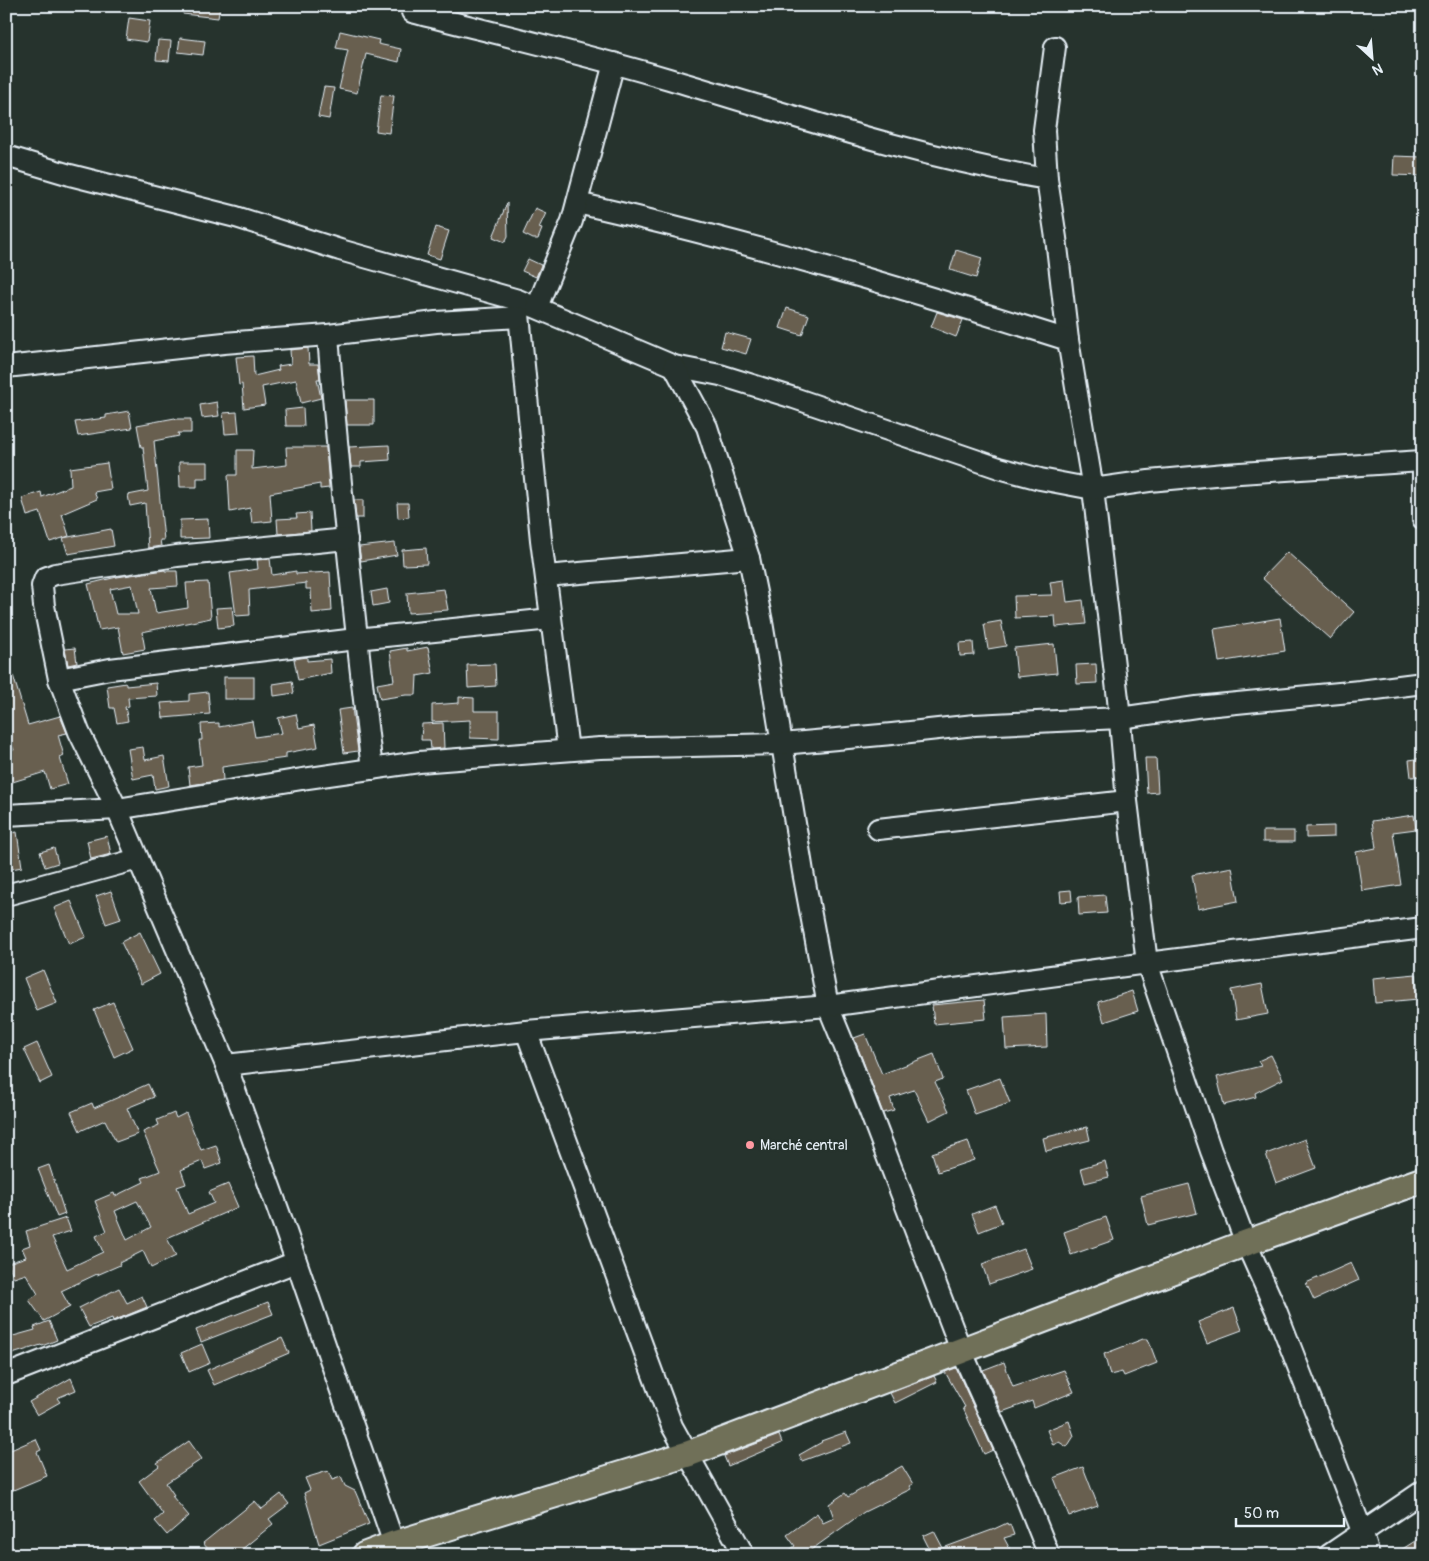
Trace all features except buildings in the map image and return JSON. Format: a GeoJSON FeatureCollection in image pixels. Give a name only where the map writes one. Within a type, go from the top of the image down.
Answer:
{"type":"FeatureCollection","features":[{"type":"Feature","properties":{"kind":"main road"},"geometry":{"type":"LineString","coordinates":[[365,1555],[397,1549],[688,1454],[1246,1242],[1423,1180]]}},
{"type":"Feature","properties":{"kind":"street"},"geometry":{"type":"LineString","coordinates":[[412,12],[614,63],[828,127],[928,154],[1000,171],[1047,179]]}},
{"type":"Feature","properties":{"kind":"street"},"geometry":{"type":"LineString","coordinates":[[1055,47],[1044,130],[1047,179],[1068,340],[1094,490],[1120,718],[1127,801],[1147,962],[1211,1151],[1246,1242],[1276,1310],[1362,1531],[1368,1555]]}},
{"type":"Feature","properties":{"kind":"street"},"geometry":{"type":"LineString","coordinates":[[537,307],[572,221],[614,63]]}},
{"type":"Feature","properties":{"kind":"street"},"geometry":{"type":"LineString","coordinates":[[6,156],[70,175],[236,217],[518,308]]}},
{"type":"Feature","properties":{"kind":"street"},"geometry":{"type":"LineString","coordinates":[[577,203],[691,230],[940,300],[1068,340]]}},
{"type":"Feature","properties":{"kind":"street"},"geometry":{"type":"LineString","coordinates":[[6,367],[215,344],[328,335],[436,322],[518,308],[537,307],[674,366],[720,375],[794,398],[999,468],[1094,490],[1149,481],[1225,474],[1422,461],[1423,519]]}},
{"type":"Feature","properties":{"kind":"street"},"geometry":{"type":"LineString","coordinates":[[518,308],[546,576],[568,750]]}},
{"type":"Feature","properties":{"kind":"street"},"geometry":{"type":"LineString","coordinates":[[328,335],[335,429],[356,639],[372,769]]}},
{"type":"Feature","properties":{"kind":"street"},"geometry":{"type":"LineString","coordinates":[[674,366],[707,426],[748,558],[762,622],[803,872],[828,1006],[855,1071],[961,1350],[1019,1480],[1049,1555]]}},
{"type":"Feature","properties":{"kind":"street"},"geometry":{"type":"LineString","coordinates":[[347,540],[177,556],[56,574],[45,578],[42,586],[44,606],[59,679],[79,732],[117,809],[226,1064],[397,1549]]}},
{"type":"Feature","properties":{"kind":"street"},"geometry":{"type":"LineString","coordinates":[[546,576],[748,558]]}},
{"type":"Feature","properties":{"kind":"street"},"geometry":{"type":"LineString","coordinates":[[59,679],[110,668],[356,639],[551,619]]}},
{"type":"Feature","properties":{"kind":"street"},"geometry":{"type":"LineString","coordinates":[[6,815],[117,809],[302,778],[419,762],[600,748],[782,744],[975,725],[1120,718],[1196,707],[1423,683]]}},
{"type":"Feature","properties":{"kind":"street"},"geometry":{"type":"LineString","coordinates":[[878,829],[1127,801]]}},
{"type":"Feature","properties":{"kind":"street"},"geometry":{"type":"LineString","coordinates":[[6,896],[138,859]]}},
{"type":"Feature","properties":{"kind":"street"},"geometry":{"type":"LineString","coordinates":[[226,1064],[526,1031],[828,1006],[1147,962],[1423,928]]}},
{"type":"Feature","properties":{"kind":"street"},"geometry":{"type":"LineString","coordinates":[[526,1031],[672,1426],[744,1555]]}},
{"type":"Feature","properties":{"kind":"street"},"geometry":{"type":"LineString","coordinates":[[6,1375],[296,1262]]}},
{"type":"Feature","properties":{"kind":"street"},"geometry":{"type":"LineString","coordinates":[[1329,1555],[1423,1491]]}},
{"type":"Feature","properties":{"kind":"place","name":"Marché central"},"geometry":{"type":"Point","coordinates":[750,1145]}}]}
